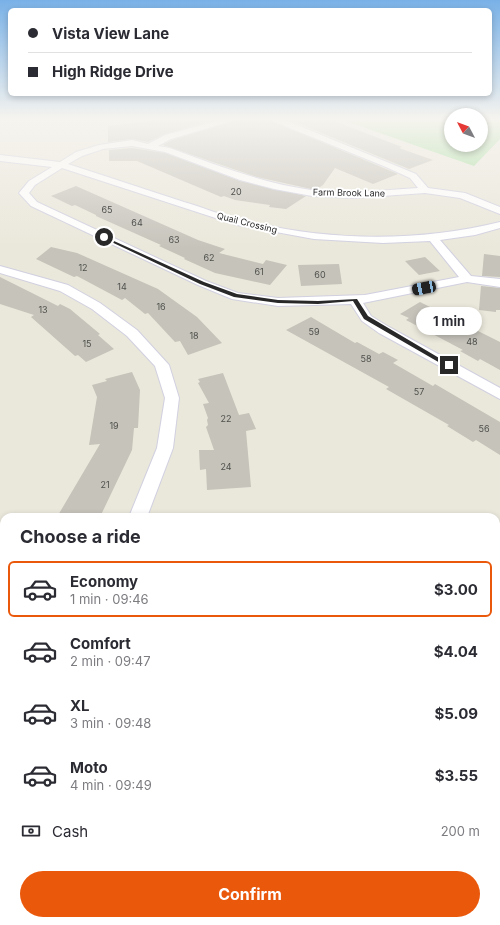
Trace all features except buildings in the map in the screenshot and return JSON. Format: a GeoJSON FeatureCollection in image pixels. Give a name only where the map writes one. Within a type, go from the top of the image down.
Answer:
{"type":"FeatureCollection","features":[{"type":"Feature","properties":{"kind":"street","name":"Quail Crossing"},"geometry":{"type":"LineString","coordinates":[[32,161],[61,164],[236,222],[314,236],[352,239],[433,238],[475,232],[500,225]]}},
{"type":"Feature","properties":{"kind":"street","name":"Farm Brook Lane"},"geometry":{"type":"LineString","coordinates":[[66,161],[32,183],[24,193],[34,204],[202,283],[236,296],[278,302],[355,300]]}},
{"type":"Feature","properties":{"kind":"street","name":"Farm Brook Lane"},"geometry":{"type":"LineString","coordinates":[[194,161],[242,178],[312,193],[354,195],[425,190],[462,195],[500,211]]}},
{"type":"Feature","properties":{"kind":"street"},"geometry":{"type":"LineString","coordinates":[[380,161],[413,176],[425,190]]}},
{"type":"Feature","properties":{"kind":"street"},"geometry":{"type":"LineString","coordinates":[[433,238],[467,279]]}},
{"type":"Feature","properties":{"kind":"street"},"geometry":{"type":"LineString","coordinates":[[0,269],[64,288],[96,306],[132,333],[162,365],[172,398],[166,448],[140,513]]}},
{"type":"Feature","properties":{"kind":"street"},"geometry":{"type":"LineString","coordinates":[[500,283],[467,279],[355,300],[366,318],[384,330],[500,394]]}},
{"type":"Feature","properties":{"kind":"green space"},"geometry":{"type":"Polygon","coordinates":[[[460,161],[479,161],[474,166],[460,161]]]}},
{"type":"Feature","properties":{"kind":"route"},"geometry":{"type":"LineString","coordinates":[[104,237],[202,283],[236,296],[278,302],[355,300],[366,318],[384,330],[449,365]]}}]}
